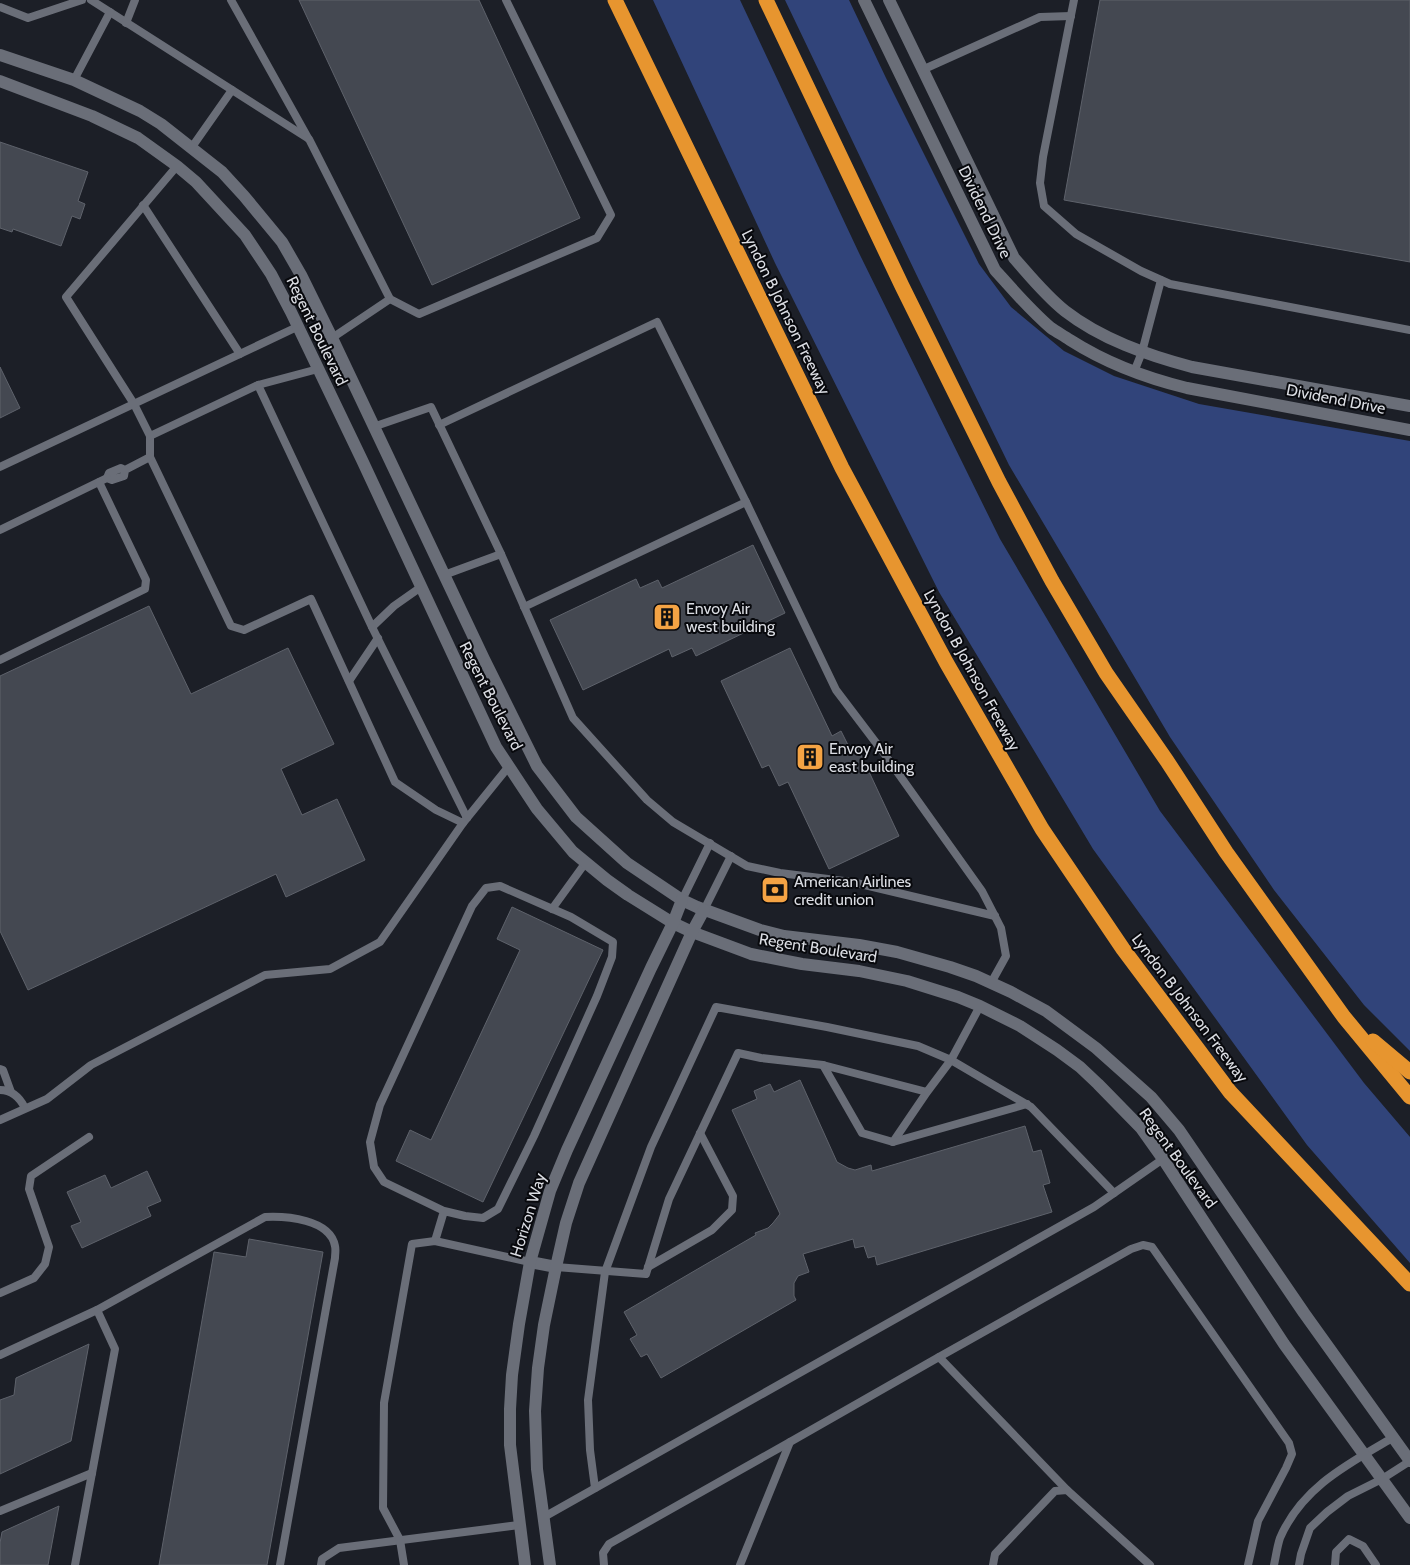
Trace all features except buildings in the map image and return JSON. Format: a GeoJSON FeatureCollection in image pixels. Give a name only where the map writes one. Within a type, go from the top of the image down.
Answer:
{"type":"FeatureCollection","features":[{"type":"Feature","properties":{"kind":"highway","name":"Lyndon B Johnson Freeway"},"geometry":{"type":"LineString","coordinates":[[615,0],[842,468],[946,662],[1042,828],[1123,949],[1230,1092],[1406,1280]]}},
{"type":"Feature","properties":{"kind":"highway"},"geometry":{"type":"LineString","coordinates":[[766,0],[998,482],[1106,673],[1167,761],[1226,852],[1344,1017],[1410,1097]]}},
{"type":"Feature","properties":{"kind":"highway"},"geometry":{"type":"LineString","coordinates":[[1344,1017],[1410,1072]]}},
{"type":"Feature","properties":{"kind":"highway"},"geometry":{"type":"LineString","coordinates":[[1406,1280],[1410,1293]]}},
{"type":"Feature","properties":{"kind":"street","name":"Dividend Drive"},"geometry":{"type":"LineString","coordinates":[[864,0],[995,270],[1023,302],[1052,328],[1082,348],[1152,379],[1187,388],[1410,430]]}},
{"type":"Feature","properties":{"kind":"street","name":"Dividend Drive"},"geometry":{"type":"LineString","coordinates":[[889,0],[1014,258],[1039,287],[1065,311],[1093,329],[1159,358],[1192,367],[1410,406]]}},
{"type":"Feature","properties":{"kind":"street","name":"Regent Boulevard"},"geometry":{"type":"LineString","coordinates":[[0,55],[74,80],[140,111],[161,124],[222,172],[282,242],[301,275],[332,338],[484,659],[537,766],[576,817],[627,863],[682,900],[704,910],[776,934],[897,952],[950,967],[991,982],[1046,1011],[1096,1048],[1150,1097],[1179,1130],[1304,1313],[1410,1461]]}},
{"type":"Feature","properties":{"kind":"street"},"geometry":{"type":"LineString","coordinates":[[903,79],[922,70]]}},
{"type":"Feature","properties":{"kind":"street","name":"Regent Boulevard"},"geometry":{"type":"LineString","coordinates":[[0,81],[92,116],[138,138],[196,182],[245,235],[271,274],[298,327],[496,747],[537,808],[574,852],[628,895],[673,923],[692,932],[751,954],[802,964],[859,971],[907,981],[980,1006],[1020,1026],[1080,1067],[1140,1128],[1163,1159],[1284,1344],[1410,1518]]}},
{"type":"Feature","properties":{"kind":"street","name":"Horizon Way"},"geometry":{"type":"LineString","coordinates":[[525,1565],[510,1445],[510,1409],[518,1332],[530,1262],[550,1191],[566,1150],[673,923],[682,900]]}},
{"type":"Feature","properties":{"kind":"street"},"geometry":{"type":"LineString","coordinates":[[550,1565],[537,1468],[535,1411],[544,1325],[566,1223],[579,1183],[692,932],[704,910]]}},
{"type":"Feature","properties":{"kind":"street"},"geometry":{"type":"LineString","coordinates":[[530,1262],[556,1267]]}},
{"type":"Feature","properties":{"kind":"lane"},"geometry":{"type":"LineString","coordinates":[[0,7],[28,18],[82,0]]}},
{"type":"Feature","properties":{"kind":"lane"},"geometry":{"type":"LineString","coordinates":[[91,0],[308,139]]}},
{"type":"Feature","properties":{"kind":"lane"},"geometry":{"type":"LineString","coordinates":[[126,23],[135,0]]}},
{"type":"Feature","properties":{"kind":"lane"},"geometry":{"type":"LineString","coordinates":[[231,0],[308,139],[390,299],[419,314],[597,238],[611,216],[506,0]]}},
{"type":"Feature","properties":{"kind":"lane"},"geometry":{"type":"LineString","coordinates":[[1074,0],[1042,166],[1040,183],[1044,206],[1076,234],[1141,272],[1170,284],[1410,330]]}},
{"type":"Feature","properties":{"kind":"lane"},"geometry":{"type":"LineString","coordinates":[[74,80],[110,12]]}},
{"type":"Feature","properties":{"kind":"lane"},"geometry":{"type":"LineString","coordinates":[[922,70],[1040,17],[1071,16]]}},
{"type":"Feature","properties":{"kind":"lane"},"geometry":{"type":"LineString","coordinates":[[192,147],[232,90]]}},
{"type":"Feature","properties":{"kind":"lane"},"geometry":{"type":"LineString","coordinates":[[177,166],[66,297],[134,404],[150,436],[150,457],[231,626],[244,630],[312,599],[395,782],[436,810],[465,821]]}},
{"type":"Feature","properties":{"kind":"lane"},"geometry":{"type":"LineString","coordinates":[[144,205],[240,354]]}},
{"type":"Feature","properties":{"kind":"lane"},"geometry":{"type":"LineString","coordinates":[[1134,372],[1142,352],[1161,280]]}},
{"type":"Feature","properties":{"kind":"lane"},"geometry":{"type":"LineString","coordinates":[[332,338],[390,299]]}},
{"type":"Feature","properties":{"kind":"lane"},"geometry":{"type":"LineString","coordinates":[[439,425],[657,322],[836,690],[883,752],[982,891],[1002,928],[1006,956],[991,982]]}},
{"type":"Feature","properties":{"kind":"lane"},"geometry":{"type":"LineString","coordinates":[[0,467],[298,327]]}},
{"type":"Feature","properties":{"kind":"lane"},"geometry":{"type":"LineString","coordinates":[[150,436],[258,386],[318,369]]}},
{"type":"Feature","properties":{"kind":"lane"},"geometry":{"type":"LineString","coordinates":[[258,386],[465,821]]}},
{"type":"Feature","properties":{"kind":"lane"},"geometry":{"type":"LineString","coordinates":[[374,427],[431,407],[501,554],[573,718],[647,800],[673,822],[747,866],[780,873],[852,882],[995,916]]}},
{"type":"Feature","properties":{"kind":"lane"},"geometry":{"type":"LineString","coordinates":[[0,530],[103,480],[109,473],[122,468],[126,470],[150,457]]}},
{"type":"Feature","properties":{"kind":"lane"},"geometry":{"type":"LineString","coordinates":[[0,660],[145,589],[146,580],[103,480]]}},
{"type":"Feature","properties":{"kind":"lane"},"geometry":{"type":"LineString","coordinates":[[524,607],[746,502]]}},
{"type":"Feature","properties":{"kind":"lane"},"geometry":{"type":"LineString","coordinates":[[444,575],[501,554]]}},
{"type":"Feature","properties":{"kind":"lane"},"geometry":{"type":"LineString","coordinates":[[372,627],[394,606],[421,587]]}},
{"type":"Feature","properties":{"kind":"lane"},"geometry":{"type":"LineString","coordinates":[[349,681],[378,638]]}},
{"type":"Feature","properties":{"kind":"lane"},"geometry":{"type":"LineString","coordinates":[[0,1120],[47,1099],[91,1065],[265,975],[330,968],[380,942],[465,821],[509,766]]}},
{"type":"Feature","properties":{"kind":"lane"},"geometry":{"type":"LineString","coordinates":[[682,900],[710,843]]}},
{"type":"Feature","properties":{"kind":"lane"},"geometry":{"type":"LineString","coordinates":[[704,910],[732,856]]}},
{"type":"Feature","properties":{"kind":"lane"},"geometry":{"type":"LineString","coordinates":[[552,909],[586,862]]}},
{"type":"Feature","properties":{"kind":"lane"},"geometry":{"type":"LineString","coordinates":[[500,886],[571,917],[613,942],[612,957],[597,996],[534,1136],[498,1209],[483,1218],[444,1211],[384,1182],[374,1167],[370,1142],[380,1105],[472,906],[486,888],[500,886]]}},
{"type":"Feature","properties":{"kind":"lane"},"geometry":{"type":"LineString","coordinates":[[893,1142],[926,1092],[951,1060],[980,1006]]}},
{"type":"Feature","properties":{"kind":"lane"},"geometry":{"type":"LineString","coordinates":[[595,1488],[590,1450],[588,1400],[605,1272],[651,1147],[716,1007],[918,1046],[951,1060],[1027,1104],[1114,1193]]}},
{"type":"Feature","properties":{"kind":"lane"},"geometry":{"type":"LineString","coordinates":[[556,1267],[646,1274],[669,1199],[738,1053],[762,1058],[823,1065],[926,1092]]}},
{"type":"Feature","properties":{"kind":"lane"},"geometry":{"type":"LineString","coordinates":[[823,1065],[862,1134],[893,1142],[1027,1104]]}},
{"type":"Feature","properties":{"kind":"lane"},"geometry":{"type":"LineString","coordinates":[[0,1069],[10,1092]]}},
{"type":"Feature","properties":{"kind":"lane"},"geometry":{"type":"LineString","coordinates":[[0,1090],[10,1092],[21,1099],[25,1108]]}},
{"type":"Feature","properties":{"kind":"lane"},"geometry":{"type":"LineString","coordinates":[[648,1267],[712,1230],[732,1210],[733,1196],[700,1133]]}},
{"type":"Feature","properties":{"kind":"lane"},"geometry":{"type":"LineString","coordinates":[[0,1293],[34,1278],[45,1264],[49,1247],[29,1189],[31,1176],[89,1138]]}},
{"type":"Feature","properties":{"kind":"lane"},"geometry":{"type":"LineString","coordinates":[[544,1517],[1085,1212],[1163,1159]]}},
{"type":"Feature","properties":{"kind":"lane"},"geometry":{"type":"LineString","coordinates":[[435,1241],[444,1211]]}},
{"type":"Feature","properties":{"kind":"lane"},"geometry":{"type":"LineString","coordinates":[[0,1355],[97,1310],[264,1217],[276,1216],[308,1221],[321,1226],[329,1234],[335,1245],[335,1258],[280,1565]]}},
{"type":"Feature","properties":{"kind":"lane"},"geometry":{"type":"LineString","coordinates":[[404,1565],[400,1540],[383,1508],[384,1403],[412,1244],[435,1241],[530,1262]]}},
{"type":"Feature","properties":{"kind":"lane"},"geometry":{"type":"LineString","coordinates":[[604,1565],[603,1553],[609,1544],[1131,1249],[1143,1245],[1152,1247],[1290,1443],[1292,1454],[1258,1521],[1248,1565]]}},
{"type":"Feature","properties":{"kind":"lane"},"geometry":{"type":"LineString","coordinates":[[75,1565],[115,1349],[97,1310]]}},
{"type":"Feature","properties":{"kind":"lane"},"geometry":{"type":"LineString","coordinates":[[939,1357],[1067,1490],[1150,1565]]}},
{"type":"Feature","properties":{"kind":"lane"},"geometry":{"type":"LineString","coordinates":[[1274,1565],[1280,1540],[1292,1516],[1309,1494],[1333,1474],[1394,1437]]}},
{"type":"Feature","properties":{"kind":"lane"},"geometry":{"type":"LineString","coordinates":[[740,1565],[790,1442]]}},
{"type":"Feature","properties":{"kind":"lane"},"geometry":{"type":"LineString","coordinates":[[1299,1565],[1310,1528],[1327,1512],[1348,1496],[1382,1479],[1410,1461]]}},
{"type":"Feature","properties":{"kind":"lane"},"geometry":{"type":"LineString","coordinates":[[0,1511],[92,1473]]}},
{"type":"Feature","properties":{"kind":"lane"},"geometry":{"type":"LineString","coordinates":[[993,1565],[995,1554],[1055,1491],[1067,1490]]}},
{"type":"Feature","properties":{"kind":"lane"},"geometry":{"type":"LineString","coordinates":[[321,1565],[322,1560],[339,1548],[519,1525]]}},
{"type":"Feature","properties":{"kind":"lane"},"geometry":{"type":"LineString","coordinates":[[1335,1565],[1336,1552],[1349,1539],[1363,1546],[1376,1565]]}},
{"type":"Feature","properties":{"kind":"shaded area"},"geometry":{"type":"Polygon","coordinates":[[[653,0],[740,0],[859,253],[1000,539],[1160,811],[1364,1083],[1410,1137],[1410,1263],[1307,1145],[1093,849],[939,592],[775,263],[653,0]]]}},
{"type":"Feature","properties":{"kind":"shaded area"},"geometry":{"type":"Polygon","coordinates":[[[785,0],[849,0],[979,264],[1011,307],[1064,351],[1114,376],[1199,404],[1410,441],[1410,1051],[1364,1005],[1274,890],[1170,737],[1009,465],[785,0]]]}},
{"type":"Feature","properties":{"kind":"place","name":"Envoy Air west building"},"geometry":{"type":"Point","coordinates":[667,617]}},
{"type":"Feature","properties":{"kind":"place","name":"Envoy Air east building"},"geometry":{"type":"Point","coordinates":[810,757]}},
{"type":"Feature","properties":{"kind":"place","name":"American Airlines credit union"},"geometry":{"type":"Point","coordinates":[775,890]}}]}
